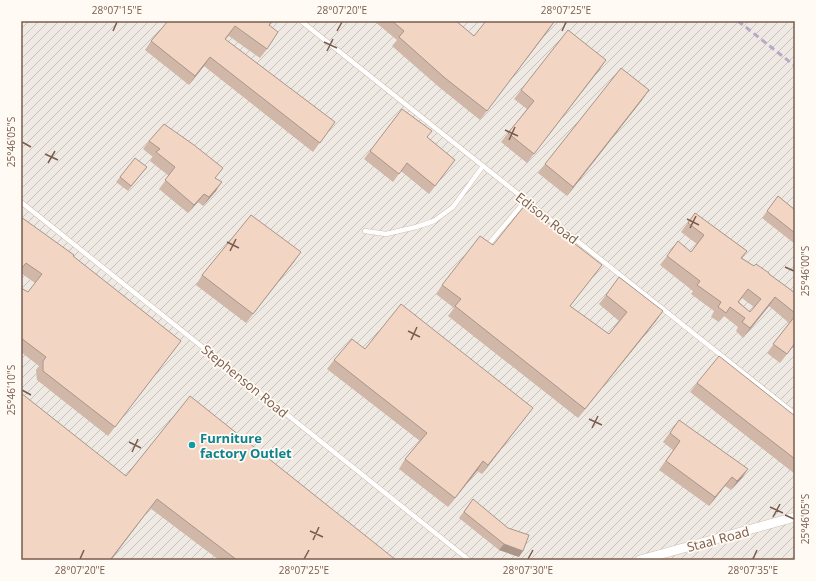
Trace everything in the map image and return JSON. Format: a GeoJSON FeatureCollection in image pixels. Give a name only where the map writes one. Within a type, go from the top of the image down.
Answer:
{"type":"FeatureCollection","features":[{"type":"Feature","properties":{"kind":"street","name":"Staal Road"},"geometry":{"type":"LineString","coordinates":[[640,560],[795,517]]}},
{"type":"Feature","properties":{"kind":"lane","name":"Edison Road"},"geometry":{"type":"LineString","coordinates":[[301,21],[795,414]]}},
{"type":"Feature","properties":{"kind":"lane"},"geometry":{"type":"LineString","coordinates":[[365,231],[386,234],[434,221],[453,207],[482,166]]}},
{"type":"Feature","properties":{"kind":"lane"},"geometry":{"type":"LineString","coordinates":[[487,246],[526,200]]}},
{"type":"Feature","properties":{"kind":"lane","name":"Stephenson Road"},"geometry":{"type":"LineString","coordinates":[[21,202],[469,560]]}},
{"type":"Feature","properties":{"kind":"shaded area"},"geometry":{"type":"Polygon","coordinates":[[[21,21],[795,21],[795,560],[21,560],[21,21]]]}},
{"type":"Feature","properties":{"kind":"building"},"geometry":{"type":"Polygon","coordinates":[[[168,21],[272,21],[269,25],[278,32],[267,49],[235,26],[225,39],[335,122],[320,143],[210,57],[195,76],[151,41],[168,21]]]}},
{"type":"Feature","properties":{"kind":"building"},"geometry":{"type":"Polygon","coordinates":[[[392,21],[456,21],[474,36],[486,21],[554,22],[487,111],[445,78],[399,37],[404,31],[392,21]]]}},
{"type":"Feature","properties":{"kind":"building"},"geometry":{"type":"Polygon","coordinates":[[[568,30],[606,60],[534,154],[508,133],[534,101],[521,90],[568,30]]]}},
{"type":"Feature","properties":{"kind":"building"},"geometry":{"type":"Polygon","coordinates":[[[621,68],[649,90],[573,187],[545,164],[621,68]]]}},
{"type":"Feature","properties":{"kind":"building"},"geometry":{"type":"Polygon","coordinates":[[[402,109],[432,131],[427,137],[455,160],[435,186],[407,163],[399,174],[370,151],[402,109]]]}},
{"type":"Feature","properties":{"kind":"building"},"geometry":{"type":"Polygon","coordinates":[[[164,124],[223,168],[215,178],[222,182],[209,197],[204,194],[194,205],[165,180],[175,167],[156,152],[160,149],[149,141],[164,124]]]}},
{"type":"Feature","properties":{"kind":"building"},"geometry":{"type":"Polygon","coordinates":[[[135,158],[147,167],[131,186],[120,177],[135,158]]]}},
{"type":"Feature","properties":{"kind":"building"},"geometry":{"type":"Polygon","coordinates":[[[778,196],[795,210],[795,233],[767,211],[778,196]]]}},
{"type":"Feature","properties":{"kind":"building"},"geometry":{"type":"Polygon","coordinates":[[[525,205],[602,265],[570,306],[609,334],[627,312],[606,295],[619,277],[663,311],[585,409],[455,306],[461,299],[442,285],[480,236],[493,245],[525,205]]]}},
{"type":"Feature","properties":{"kind":"building"},"geometry":{"type":"Polygon","coordinates":[[[695,213],[747,251],[741,258],[754,266],[756,264],[795,293],[795,313],[775,297],[750,328],[742,322],[745,318],[730,307],[726,313],[718,307],[721,302],[697,285],[700,281],[667,256],[678,241],[691,252],[704,235],[688,223],[695,213]],[[748,289],[738,302],[750,312],[761,299],[748,289]]]}},
{"type":"Feature","properties":{"kind":"building"},"geometry":{"type":"Polygon","coordinates":[[[251,215],[301,252],[253,314],[202,275],[251,215]]]}},
{"type":"Feature","properties":{"kind":"building"},"geometry":{"type":"Polygon","coordinates":[[[21,217],[74,255],[73,256],[181,341],[115,427],[43,371],[43,361],[46,357],[21,338],[21,288],[28,292],[42,274],[26,263],[21,269],[21,217]]]}},
{"type":"Feature","properties":{"kind":"building"},"geometry":{"type":"Polygon","coordinates":[[[401,304],[533,408],[488,465],[483,461],[455,498],[405,459],[427,433],[334,360],[352,339],[365,349],[401,304]]]}},
{"type":"Feature","properties":{"kind":"building"},"geometry":{"type":"Polygon","coordinates":[[[795,316],[795,343],[787,354],[773,344],[795,316]]]}},
{"type":"Feature","properties":{"kind":"building"},"geometry":{"type":"Polygon","coordinates":[[[719,356],[795,416],[795,459],[697,383],[719,356]]]}},
{"type":"Feature","properties":{"kind":"building"},"geometry":{"type":"Polygon","coordinates":[[[21,393],[126,476],[190,396],[396,560],[237,560],[157,499],[110,560],[21,560],[21,393]]]}},
{"type":"Feature","properties":{"kind":"building"},"geometry":{"type":"Polygon","coordinates":[[[679,420],[748,469],[737,481],[732,477],[715,497],[666,461],[680,441],[670,433],[679,420]]]}},
{"type":"Feature","properties":{"kind":"building"},"geometry":{"type":"Polygon","coordinates":[[[473,499],[508,528],[529,535],[523,551],[504,544],[464,512],[473,499]]]}},
{"type":"Feature","properties":{"kind":"railway"},"geometry":{"type":"LineString","coordinates":[[738,21],[795,66]]}},
{"type":"Feature","properties":{"kind":"place","name":"Furniture factory Outlet"},"geometry":{"type":"Point","coordinates":[192,445]}}]}
